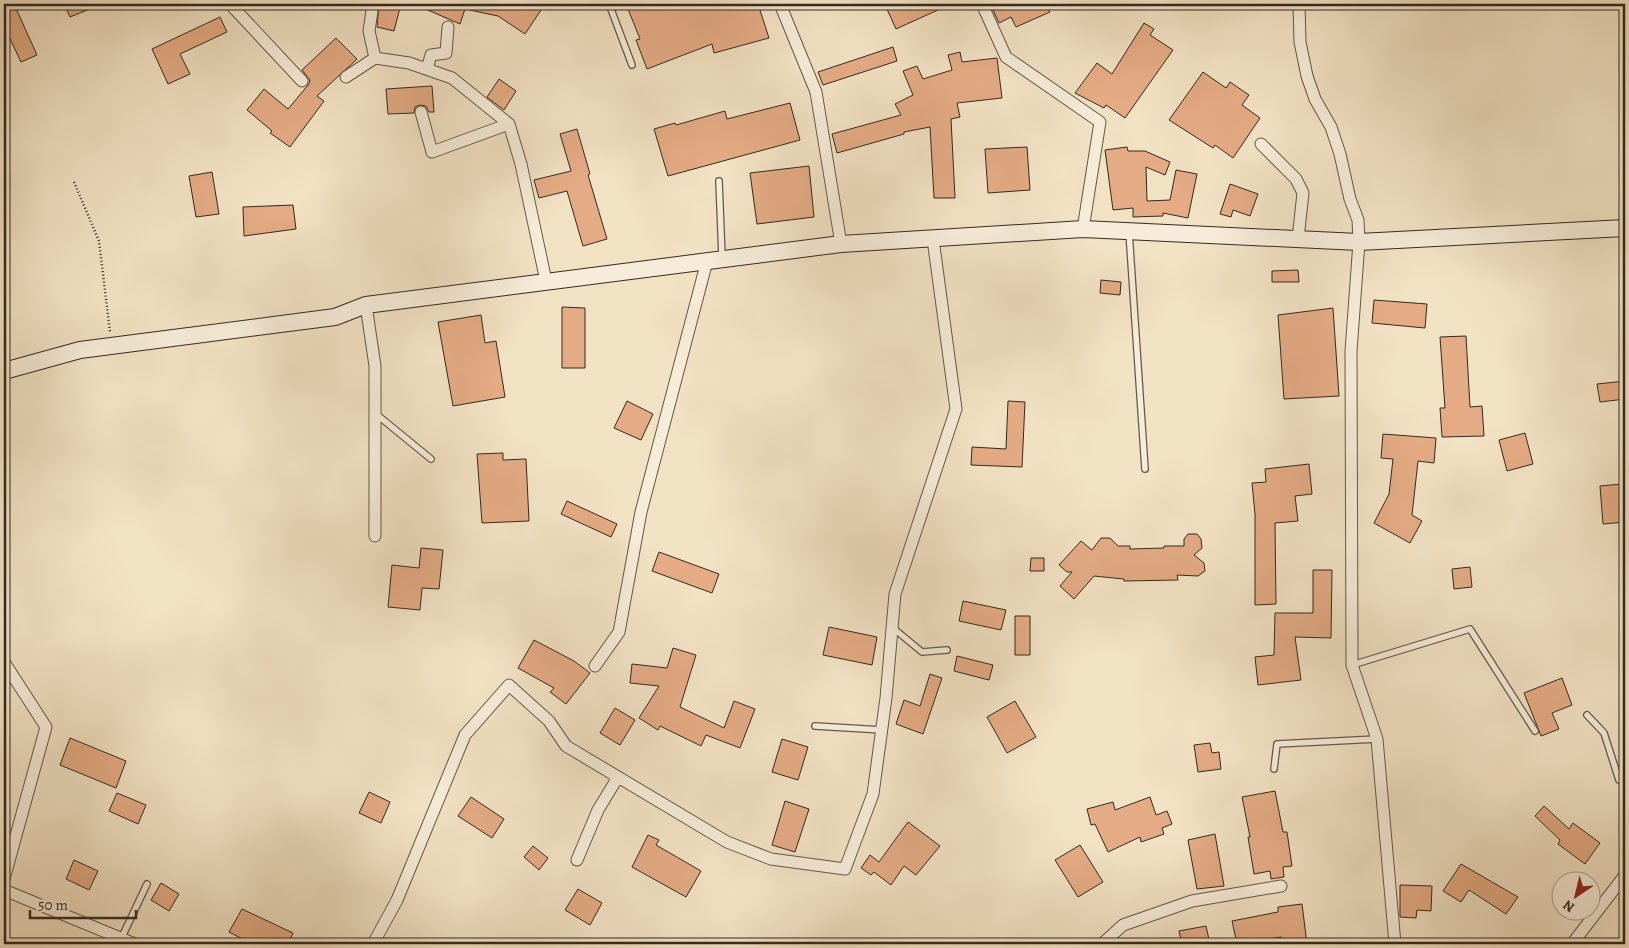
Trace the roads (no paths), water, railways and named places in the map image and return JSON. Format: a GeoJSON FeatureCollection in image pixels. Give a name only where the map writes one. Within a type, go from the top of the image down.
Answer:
{"type":"FeatureCollection","features":[{"type":"Feature","properties":{"kind":"street"},"geometry":{"type":"LineString","coordinates":[[230,4],[302,81]]}},
{"type":"Feature","properties":{"kind":"street"},"geometry":{"type":"LineString","coordinates":[[370,4],[372,11],[369,32],[375,58]]}},
{"type":"Feature","properties":{"kind":"street"},"geometry":{"type":"LineString","coordinates":[[780,4],[816,92],[841,244]]}},
{"type":"Feature","properties":{"kind":"street"},"geometry":{"type":"LineString","coordinates":[[982,4],[1006,57],[1100,122],[1083,229]]}},
{"type":"Feature","properties":{"kind":"street"},"geometry":{"type":"LineString","coordinates":[[1299,4],[1300,42],[1306,76],[1315,99],[1331,127],[1340,154],[1343,176],[1358,220],[1359,242],[1351,351],[1352,665],[1377,739],[1395,944]]}},
{"type":"Feature","properties":{"kind":"street"},"geometry":{"type":"LineString","coordinates":[[427,69],[431,54],[446,53],[448,27]]}},
{"type":"Feature","properties":{"kind":"street"},"geometry":{"type":"LineString","coordinates":[[346,77],[375,58],[409,63],[452,78],[509,124],[521,164],[546,281]]}},
{"type":"Feature","properties":{"kind":"street"},"geometry":{"type":"LineString","coordinates":[[421,112],[432,152],[509,124]]}},
{"type":"Feature","properties":{"kind":"street"},"geometry":{"type":"LineString","coordinates":[[1262,144],[1296,179],[1303,193],[1298,239]]}},
{"type":"Feature","properties":{"kind":"street"},"geometry":{"type":"LineString","coordinates":[[4,371],[80,350],[335,317],[366,305],[841,244],[1083,229],[1359,242],[1625,228]]}},
{"type":"Feature","properties":{"kind":"street"},"geometry":{"type":"LineString","coordinates":[[373,944],[397,900],[465,735],[509,685],[549,721],[566,746],[727,842],[771,859],[845,869],[873,794],[882,730],[895,594],[956,409],[933,239]]}},
{"type":"Feature","properties":{"kind":"street"},"geometry":{"type":"LineString","coordinates":[[595,666],[619,632],[641,512],[715,260]]}},
{"type":"Feature","properties":{"kind":"street"},"geometry":{"type":"LineString","coordinates":[[366,305],[375,366],[374,536]]}},
{"type":"Feature","properties":{"kind":"street"},"geometry":{"type":"LineString","coordinates":[[4,662],[46,727],[4,879]]}},
{"type":"Feature","properties":{"kind":"street"},"geometry":{"type":"LineString","coordinates":[[577,860],[598,810],[618,777]]}},
{"type":"Feature","properties":{"kind":"street"},"geometry":{"type":"LineString","coordinates":[[1572,944],[1625,875]]}},
{"type":"Feature","properties":{"kind":"street"},"geometry":{"type":"LineString","coordinates":[[1102,944],[1124,924],[1192,901],[1281,886]]}},
{"type":"Feature","properties":{"kind":"street"},"geometry":{"type":"LineString","coordinates":[[4,890],[135,944]]}},
{"type":"Feature","properties":{"kind":"lane"},"geometry":{"type":"LineString","coordinates":[[609,4],[632,65]]}},
{"type":"Feature","properties":{"kind":"lane"},"geometry":{"type":"LineString","coordinates":[[715,260],[719,181]]}},
{"type":"Feature","properties":{"kind":"lane"},"geometry":{"type":"LineString","coordinates":[[1129,231],[1145,469]]}},
{"type":"Feature","properties":{"kind":"lane"},"geometry":{"type":"LineString","coordinates":[[375,413],[430,459]]}},
{"type":"Feature","properties":{"kind":"lane"},"geometry":{"type":"LineString","coordinates":[[892,627],[922,652],[947,650]]}},
{"type":"Feature","properties":{"kind":"lane"},"geometry":{"type":"LineString","coordinates":[[1352,665],[1470,629],[1535,731]]}},
{"type":"Feature","properties":{"kind":"lane"},"geometry":{"type":"LineString","coordinates":[[1587,716],[1604,733],[1619,780],[1625,783]]}},
{"type":"Feature","properties":{"kind":"lane"},"geometry":{"type":"LineString","coordinates":[[815,726],[882,730]]}},
{"type":"Feature","properties":{"kind":"lane"},"geometry":{"type":"LineString","coordinates":[[1274,769],[1276,744],[1377,739]]}},
{"type":"Feature","properties":{"kind":"lane"},"geometry":{"type":"LineString","coordinates":[[121,939],[148,884]]}}]}
